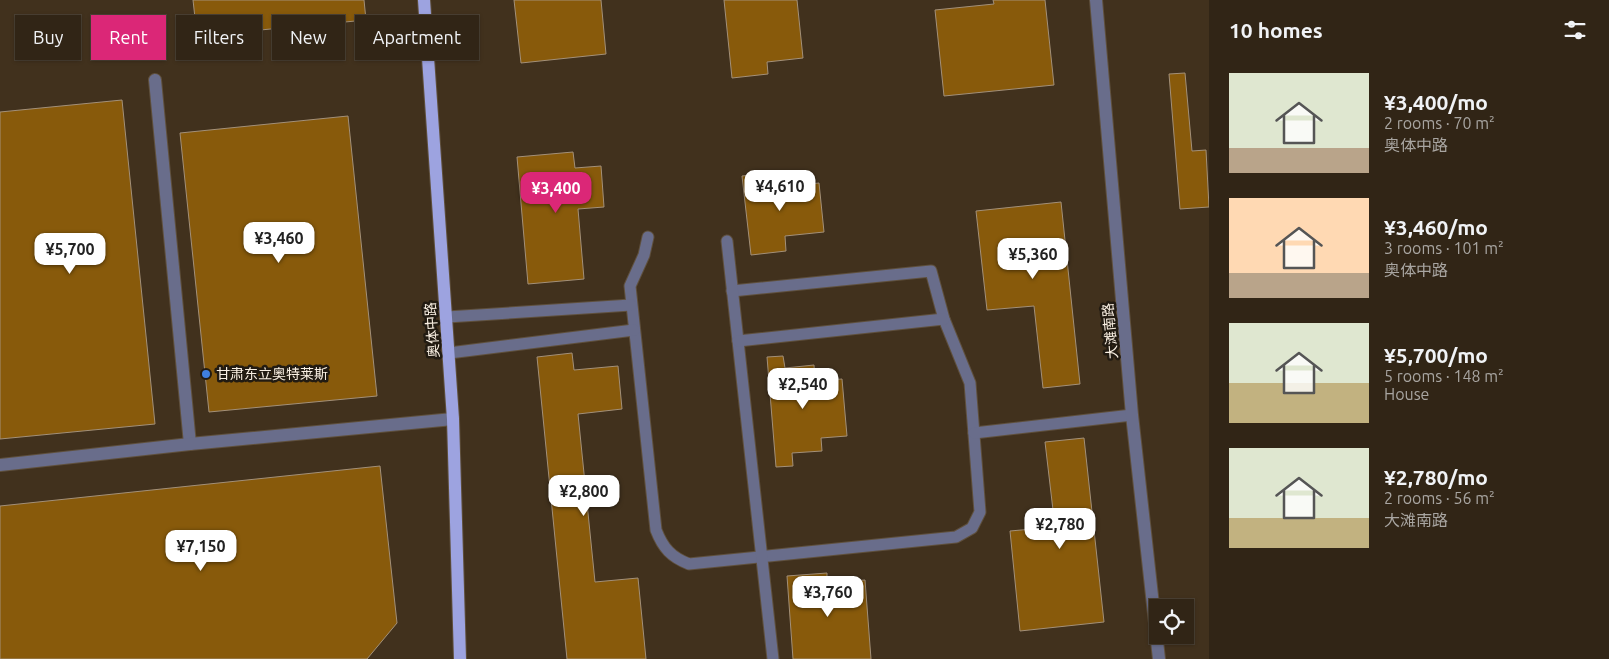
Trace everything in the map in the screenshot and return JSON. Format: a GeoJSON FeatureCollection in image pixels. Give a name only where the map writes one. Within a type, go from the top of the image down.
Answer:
{"type":"FeatureCollection","features":[{"type":"Feature","properties":{"kind":"main road","name":"奥体中路"},"geometry":{"type":"LineString","coordinates":[[424,0],[453,419],[460,659]]}},
{"type":"Feature","properties":{"kind":"street","name":"大滩南路"},"geometry":{"type":"LineString","coordinates":[[1096,0],[1132,415],[1159,659]]}},
{"type":"Feature","properties":{"kind":"street"},"geometry":{"type":"LineString","coordinates":[[155,80],[190,444]]}},
{"type":"Feature","properties":{"kind":"street"},"geometry":{"type":"LineString","coordinates":[[0,465],[190,444],[453,419]]}},
{"type":"Feature","properties":{"kind":"lane"},"geometry":{"type":"LineString","coordinates":[[648,237],[644,255],[630,286],[631,305],[656,530],[660,542],[668,552],[678,560],[689,564],[956,537],[972,528],[980,512],[970,383],[944,319],[931,271],[732,291]]}},
{"type":"Feature","properties":{"kind":"lane"},"geometry":{"type":"LineString","coordinates":[[727,241],[773,659]]}},
{"type":"Feature","properties":{"kind":"lane"},"geometry":{"type":"LineString","coordinates":[[447,317],[631,305]]}},
{"type":"Feature","properties":{"kind":"lane"},"geometry":{"type":"LineString","coordinates":[[738,341],[944,319]]}},
{"type":"Feature","properties":{"kind":"lane"},"geometry":{"type":"LineString","coordinates":[[449,353],[634,330]]}},
{"type":"Feature","properties":{"kind":"lane"},"geometry":{"type":"LineString","coordinates":[[974,433],[1132,415]]}},
{"type":"Feature","properties":{"kind":"building"},"geometry":{"type":"Polygon","coordinates":[[[193,0],[364,0],[366,15],[355,15],[355,21],[345,22],[345,15],[272,15],[272,29],[262,30],[262,15],[195,15],[193,0]]]}},
{"type":"Feature","properties":{"kind":"building"},"geometry":{"type":"Polygon","coordinates":[[[514,0],[601,0],[606,54],[521,63],[514,0]]]}},
{"type":"Feature","properties":{"kind":"building"},"geometry":{"type":"Polygon","coordinates":[[[724,0],[797,0],[803,58],[767,62],[768,74],[732,78],[724,0]]]}},
{"type":"Feature","properties":{"kind":"building"},"geometry":{"type":"Polygon","coordinates":[[[993,0],[1045,0],[1054,85],[944,96],[935,10],[994,4],[993,0]]]}},
{"type":"Feature","properties":{"kind":"building"},"geometry":{"type":"Polygon","coordinates":[[[1185,73],[1192,151],[1206,150],[1209,207],[1180,209],[1169,74],[1185,73]]]}},
{"type":"Feature","properties":{"kind":"building"},"geometry":{"type":"Polygon","coordinates":[[[122,100],[155,424],[0,439],[0,112],[122,100]]]}},
{"type":"Feature","properties":{"kind":"building"},"geometry":{"type":"Polygon","coordinates":[[[348,116],[377,396],[209,412],[180,133],[348,116]]]}},
{"type":"Feature","properties":{"kind":"building"},"geometry":{"type":"Polygon","coordinates":[[[573,152],[575,168],[601,166],[604,207],[578,209],[584,279],[528,284],[517,157],[573,152]]]}},
{"type":"Feature","properties":{"kind":"building"},"geometry":{"type":"Polygon","coordinates":[[[778,172],[779,187],[819,183],[824,232],[785,236],[786,251],[751,255],[742,176],[778,172]]]}},
{"type":"Feature","properties":{"kind":"building"},"geometry":{"type":"Polygon","coordinates":[[[1061,202],[1080,384],[1043,388],[1034,306],[987,310],[976,211],[1061,202]]]}},
{"type":"Feature","properties":{"kind":"building"},"geometry":{"type":"Polygon","coordinates":[[[572,353],[574,370],[618,366],[622,409],[578,414],[595,582],[638,578],[646,659],[567,659],[537,357],[572,353]]]}},
{"type":"Feature","properties":{"kind":"building"},"geometry":{"type":"Polygon","coordinates":[[[783,356],[785,368],[814,365],[815,381],[842,379],[847,436],[821,438],[822,451],[792,453],[793,466],[776,467],[767,357],[783,356]]]}},
{"type":"Feature","properties":{"kind":"building"},"geometry":{"type":"Polygon","coordinates":[[[1084,438],[1104,622],[1020,631],[1010,531],[1055,527],[1045,442],[1084,438]]]}},
{"type":"Feature","properties":{"kind":"building"},"geometry":{"type":"Polygon","coordinates":[[[380,466],[397,623],[367,659],[0,659],[0,506],[380,466]]]}},
{"type":"Feature","properties":{"kind":"building"},"geometry":{"type":"Polygon","coordinates":[[[827,573],[827,583],[865,580],[871,659],[793,659],[787,576],[827,573]]]}},
{"type":"Feature","properties":{"kind":"place","name":"甘肃东立奥特莱斯"},"geometry":{"type":"Point","coordinates":[206,374]}}]}
